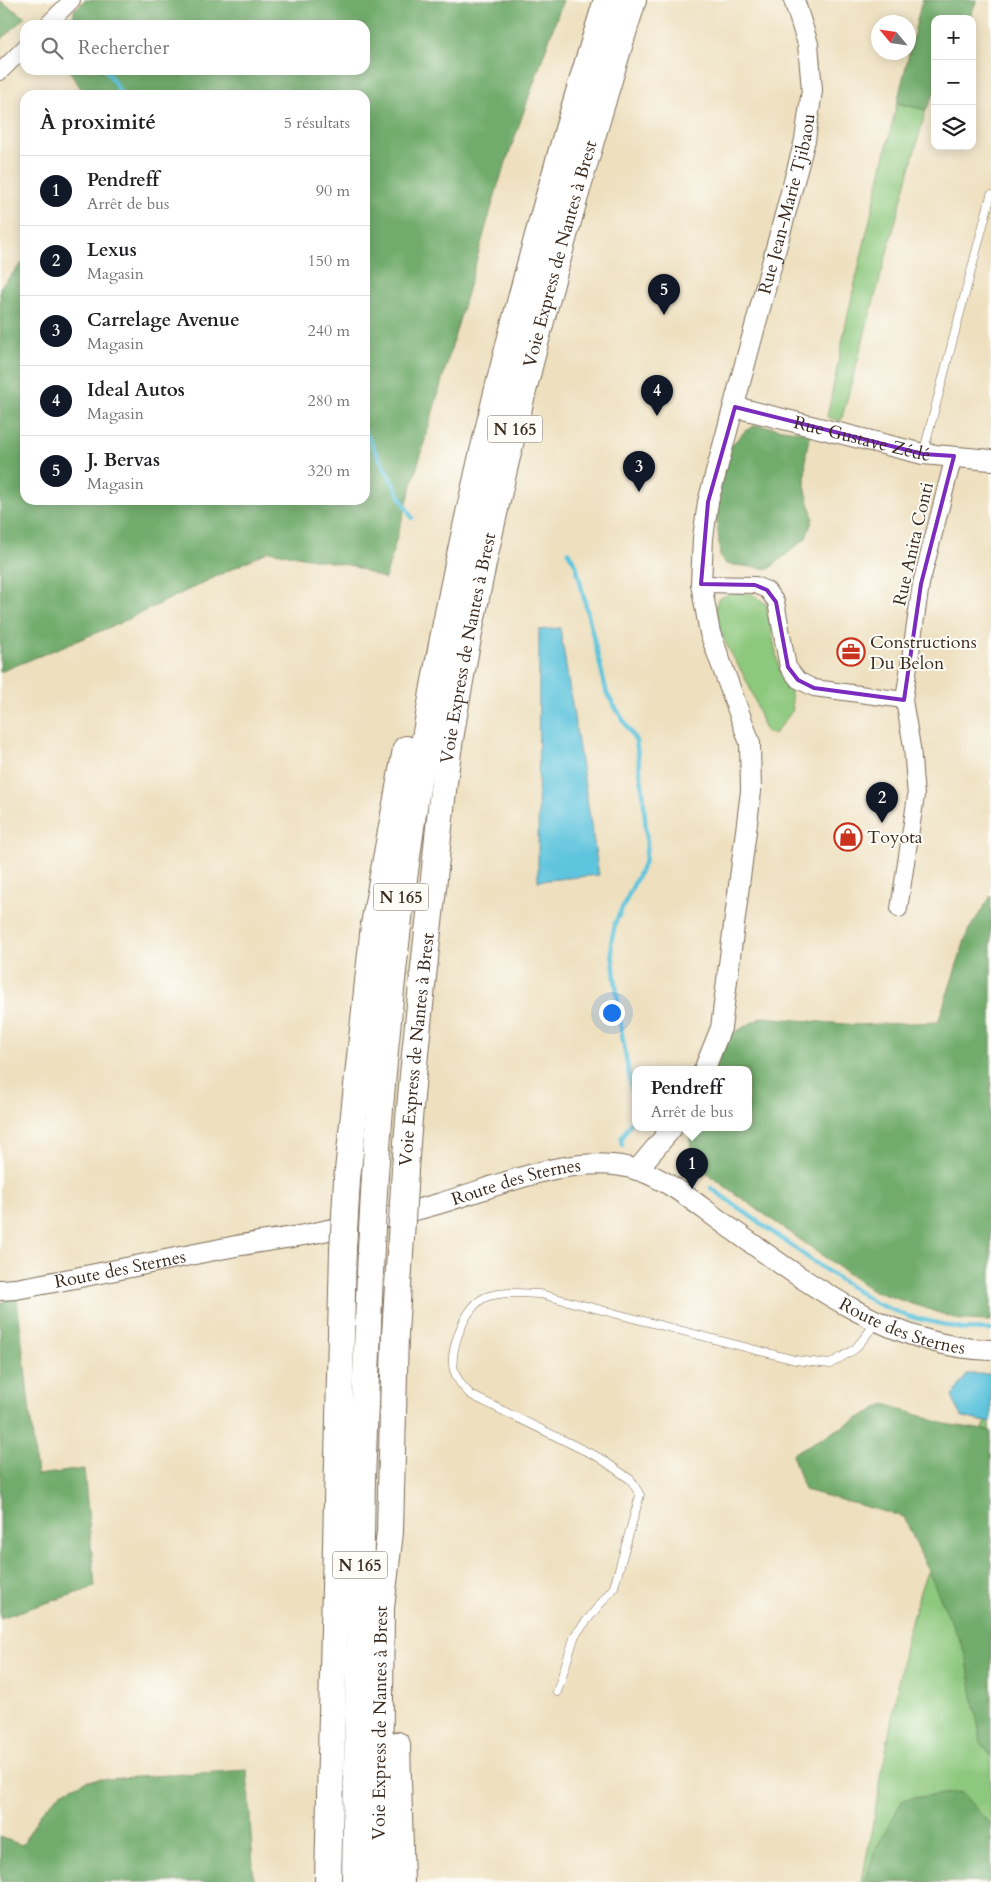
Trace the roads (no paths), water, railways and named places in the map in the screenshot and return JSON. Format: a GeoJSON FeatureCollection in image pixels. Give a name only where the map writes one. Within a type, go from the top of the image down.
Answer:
{"type":"FeatureCollection","features":[{"type":"Feature","properties":{"kind":"highway","name":"Voie Express de Nantes à Brest"},"geometry":{"type":"LineString","coordinates":[[355,1882],[362,1481],[370,1247],[382,1068],[406,857],[446,621],[520,304],[607,0]]}},
{"type":"Feature","properties":{"kind":"highway","name":"Voie Express de Nantes à Brest"},"geometry":{"type":"LineString","coordinates":[[378,1882],[381,1608],[390,1532],[396,1334],[405,1169],[413,1067],[448,751],[494,519],[528,373],[566,231],[633,0]]}},
{"type":"Feature","properties":{"kind":"highway"},"geometry":{"type":"LineString","coordinates":[[328,1882],[343,1250],[347,1180],[374,925],[388,840],[425,658],[446,621]]}},
{"type":"Feature","properties":{"kind":"highway"},"geometry":{"type":"LineString","coordinates":[[390,1532],[397,1611],[397,1792],[401,1882]]}},
{"type":"Feature","properties":{"kind":"street"},"geometry":{"type":"LineString","coordinates":[[52,20],[72,0]]}},
{"type":"Feature","properties":{"kind":"street","name":"Rue Jean-Marie Tjibaou"},"geometry":{"type":"LineString","coordinates":[[706,1066],[721,1028],[751,791],[750,743],[710,633],[701,584],[703,538],[708,502],[735,407],[806,132],[812,90],[808,44],[794,0]]}},
{"type":"Feature","properties":{"kind":"street"},"geometry":{"type":"LineString","coordinates":[[0,72],[20,52]]}},
{"type":"Feature","properties":{"kind":"street","name":"Rue Gustave Zédé"},"geometry":{"type":"LineString","coordinates":[[735,407],[923,454],[991,460]]}},
{"type":"Feature","properties":{"kind":"street","name":"Rue Anita Conti"},"geometry":{"type":"LineString","coordinates":[[898,908],[916,796],[912,747],[904,700],[921,584],[954,456]]}},
{"type":"Feature","properties":{"kind":"street"},"geometry":{"type":"LineString","coordinates":[[701,584],[755,585],[767,590],[776,602],[788,667],[798,680],[814,688],[904,700]]}},
{"type":"Feature","properties":{"kind":"street"},"geometry":{"type":"LineString","coordinates":[[637,1170],[670,1131]]}},
{"type":"Feature","properties":{"kind":"street","name":"Route des Sternes"},"geometry":{"type":"LineString","coordinates":[[0,1290],[16,1289],[315,1232],[440,1204],[506,1182],[570,1167],[606,1165],[637,1170],[669,1184],[773,1259],[876,1323],[918,1338],[991,1350]]}},
{"type":"Feature","properties":{"kind":"lane"},"geometry":{"type":"LineString","coordinates":[[923,454],[991,195]]}},
{"type":"Feature","properties":{"kind":"lane"},"geometry":{"type":"LineString","coordinates":[[556,1692],[574,1635],[614,1587],[640,1495],[631,1480],[600,1458],[471,1396],[460,1384],[453,1368],[455,1349],[462,1324],[475,1303],[486,1297],[513,1292],[540,1294],[795,1360],[830,1364],[854,1349],[876,1323]]}},
{"type":"Feature","properties":{"kind":"water"},"geometry":{"type":"Polygon","coordinates":[[[560,628],[599,875],[538,881],[539,630],[560,628]]]}},
{"type":"Feature","properties":{"kind":"water"},"geometry":{"type":"Polygon","coordinates":[[[967,1374],[991,1374],[991,1423],[962,1417],[952,1397],[967,1374]]]}},
{"type":"Feature","properties":{"kind":"waterway"},"geometry":{"type":"LineString","coordinates":[[109,75],[119,90]]}},
{"type":"Feature","properties":{"kind":"waterway"},"geometry":{"type":"LineString","coordinates":[[370,441],[412,518]]}},
{"type":"Feature","properties":{"kind":"waterway"},"geometry":{"type":"LineString","coordinates":[[568,552],[576,565],[607,694],[636,741],[643,792],[647,844],[645,861],[615,923],[611,944],[622,1035],[632,1092]]}},
{"type":"Feature","properties":{"kind":"waterway"},"geometry":{"type":"LineString","coordinates":[[622,1145],[621,1139],[632,1119]]}},
{"type":"Feature","properties":{"kind":"waterway"},"geometry":{"type":"LineString","coordinates":[[711,1188],[873,1302],[907,1316],[962,1329],[991,1330]]}},
{"type":"Feature","properties":{"kind":"place","name":"J. Bervas"},"geometry":{"type":"Point","coordinates":[664,315]}},
{"type":"Feature","properties":{"kind":"place","name":"Ideal Autos"},"geometry":{"type":"Point","coordinates":[657,416]}},
{"type":"Feature","properties":{"kind":"place","name":"Carrelage Avenue"},"geometry":{"type":"Point","coordinates":[639,492]}},
{"type":"Feature","properties":{"kind":"place","name":"Constructions Du Belon"},"geometry":{"type":"Point","coordinates":[851,652]}},
{"type":"Feature","properties":{"kind":"place","name":"Lexus"},"geometry":{"type":"Point","coordinates":[882,823]}},
{"type":"Feature","properties":{"kind":"place","name":"Toyota"},"geometry":{"type":"Point","coordinates":[848,837]}},
{"type":"Feature","properties":{"kind":"place","name":"Pendreff"},"geometry":{"type":"Point","coordinates":[692,1189]}}]}
